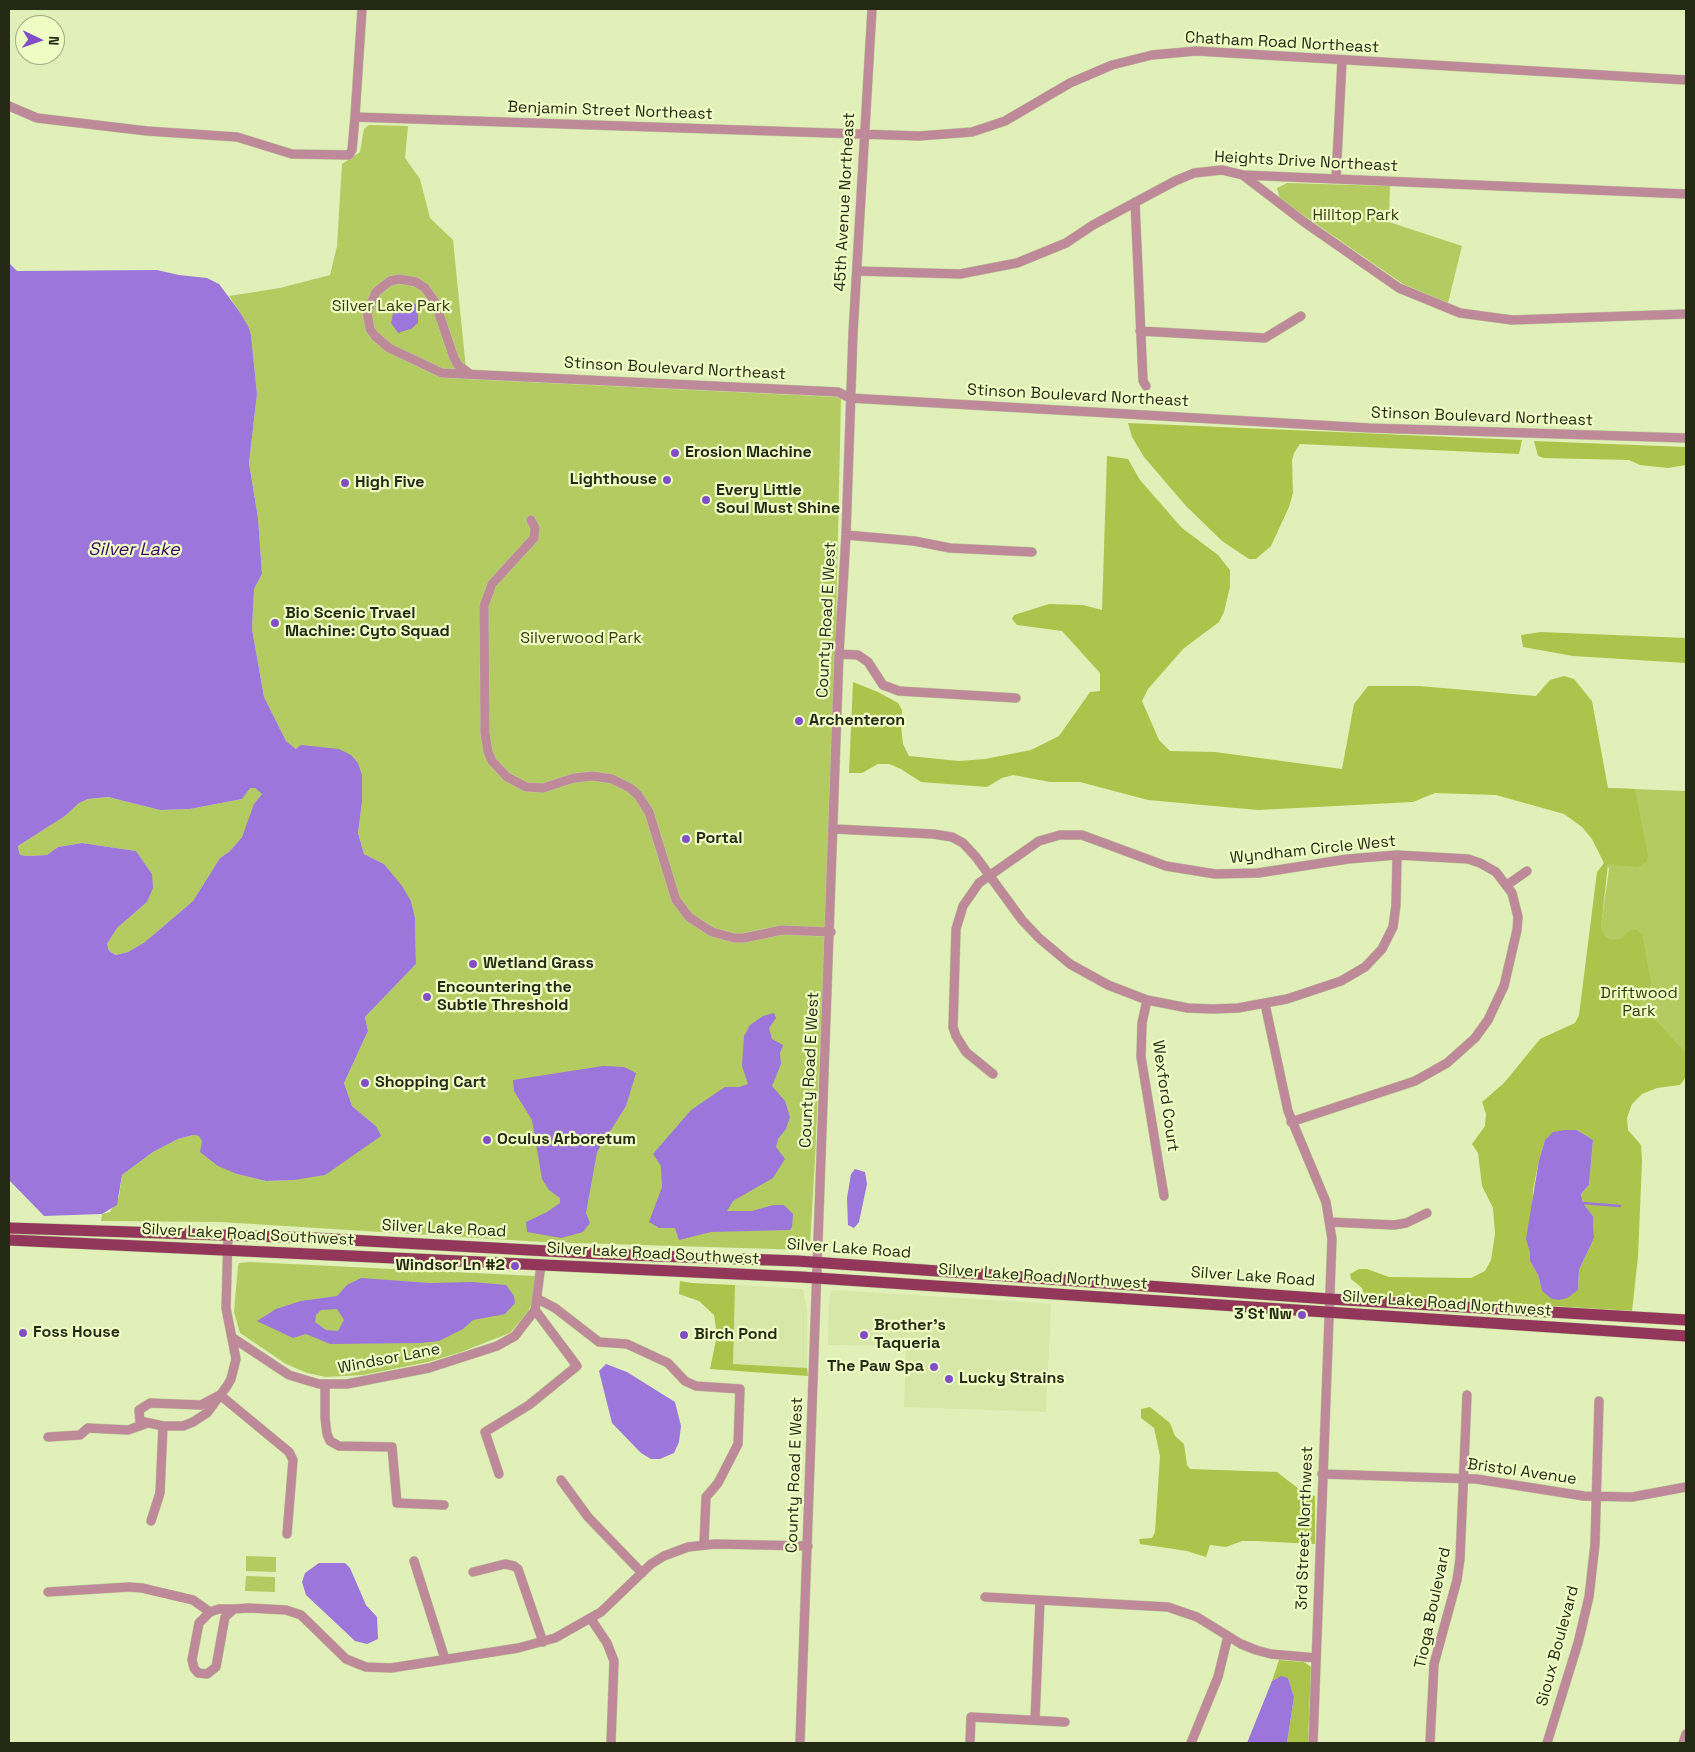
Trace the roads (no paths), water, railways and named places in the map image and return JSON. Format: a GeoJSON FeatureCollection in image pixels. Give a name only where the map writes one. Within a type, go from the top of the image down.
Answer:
{"type":"FeatureCollection","features":[{"type":"Feature","properties":{"kind":"main road","name":"Silver Lake Road"},"geometry":{"type":"LineString","coordinates":[[9,1228],[228,1235],[817,1263],[1329,1299],[1686,1320]]}},
{"type":"Feature","properties":{"kind":"main road","name":"Silver Lake Road Southwest"},"geometry":{"type":"LineString","coordinates":[[9,1240],[816,1278]]}},
{"type":"Feature","properties":{"kind":"main road","name":"Silver Lake Road Northwest"},"geometry":{"type":"LineString","coordinates":[[816,1278],[1686,1336]]}},
{"type":"Feature","properties":{"kind":"street"},"geometry":{"type":"LineString","coordinates":[[9,106],[37,118],[147,131],[237,137],[292,154],[349,155],[352,150],[355,117],[362,9]]}},
{"type":"Feature","properties":{"kind":"street","name":"45th Avenue Northeast"},"geometry":{"type":"LineString","coordinates":[[850,398],[872,9]]}},
{"type":"Feature","properties":{"kind":"street","name":"Chatham Road Northeast"},"geometry":{"type":"LineString","coordinates":[[864,134],[919,136],[972,132],[1005,121],[1070,83],[1112,65],[1152,55],[1196,51],[1686,80]]}},
{"type":"Feature","properties":{"kind":"street"},"geometry":{"type":"LineString","coordinates":[[1336,180],[1342,61]]}},
{"type":"Feature","properties":{"kind":"street","name":"Benjamin Street Northeast"},"geometry":{"type":"LineString","coordinates":[[355,117],[864,134]]}},
{"type":"Feature","properties":{"kind":"street","name":"Heights Drive Northeast"},"geometry":{"type":"LineString","coordinates":[[857,271],[960,274],[1017,263],[1066,243],[1135,202],[1194,174],[1222,170],[1243,175],[1336,180],[1686,194]]}},
{"type":"Feature","properties":{"kind":"street"},"geometry":{"type":"LineString","coordinates":[[1243,175],[1304,222],[1399,288],[1460,313],[1512,320],[1686,314]]}},
{"type":"Feature","properties":{"kind":"street"},"geometry":{"type":"LineString","coordinates":[[1135,202],[1140,331],[1143,381],[1146,386]]}},
{"type":"Feature","properties":{"kind":"street","name":"Stinson Boulevard Northeast"},"geometry":{"type":"LineString","coordinates":[[470,374],[458,365],[454,358],[435,302],[425,288],[416,282],[399,280],[390,281],[376,292],[369,304],[368,320],[370,329],[381,343],[438,372],[470,374],[838,392],[850,398],[1369,428],[1686,438]]}},
{"type":"Feature","properties":{"kind":"street"},"geometry":{"type":"LineString","coordinates":[[1140,331],[1264,338],[1300,316]]}},
{"type":"Feature","properties":{"kind":"street","name":"County Road E West"},"geometry":{"type":"LineString","coordinates":[[800,1743],[850,398]]}},
{"type":"Feature","properties":{"kind":"street"},"geometry":{"type":"LineString","coordinates":[[531,520],[535,528],[534,538],[492,584],[484,606],[485,733],[488,752],[492,761],[507,777],[526,787],[543,788],[574,778],[593,776],[612,779],[630,788],[638,795],[649,812],[676,900],[689,917],[712,932],[734,938],[744,938],[782,930],[831,932]]}},
{"type":"Feature","properties":{"kind":"street"},"geometry":{"type":"LineString","coordinates":[[846,535],[914,540],[950,548],[1032,552]]}},
{"type":"Feature","properties":{"kind":"street"},"geometry":{"type":"LineString","coordinates":[[840,654],[858,655],[868,662],[883,685],[899,691],[1016,698]]}},
{"type":"Feature","properties":{"kind":"street"},"geometry":{"type":"LineString","coordinates":[[835,829],[934,834],[952,837],[970,849],[1022,920],[1055,952],[1088,975],[1108,986],[1147,1000],[1188,1008],[1213,1009],[1265,1004],[1352,976],[1374,959],[1382,949],[1393,927],[1396,905],[1397,855]]}},
{"type":"Feature","properties":{"kind":"street","name":"Wyndham Circle West"},"geometry":{"type":"LineString","coordinates":[[993,1074],[960,1045],[952,1018],[956,937],[959,917],[969,895],[989,875],[1034,844],[1060,835],[1082,835],[1166,866],[1215,874],[1258,873],[1348,859],[1397,855],[1468,859],[1488,867],[1507,885],[1516,905],[1517,933],[1504,986],[1497,1004],[1475,1038],[1462,1051],[1432,1073],[1414,1081],[1291,1122]]}},
{"type":"Feature","properties":{"kind":"street"},"geometry":{"type":"LineString","coordinates":[[1507,885],[1527,872]]}},
{"type":"Feature","properties":{"kind":"street","name":"Wexford Court"},"geometry":{"type":"LineString","coordinates":[[1147,1000],[1142,1023],[1141,1057],[1164,1196]]}},
{"type":"Feature","properties":{"kind":"street","name":"3rd Street Northwest"},"geometry":{"type":"LineString","coordinates":[[1265,1004],[1291,1122],[1326,1202],[1330,1222],[1329,1299],[1313,1743]]}},
{"type":"Feature","properties":{"kind":"street"},"geometry":{"type":"LineString","coordinates":[[1330,1222],[1394,1226],[1406,1223],[1427,1213]]}},
{"type":"Feature","properties":{"kind":"street"},"geometry":{"type":"LineString","coordinates":[[48,1437],[80,1434],[88,1428],[128,1430],[145,1424],[183,1426],[207,1413],[231,1379],[235,1368],[236,1353],[226,1308],[228,1235]]}},
{"type":"Feature","properties":{"kind":"street","name":"Windsor Lane"},"geometry":{"type":"LineString","coordinates":[[233,1338],[290,1375],[304,1381],[325,1385],[347,1384],[392,1377],[429,1368],[488,1349],[516,1336],[535,1310],[538,1299],[541,1265]]}},
{"type":"Feature","properties":{"kind":"street"},"geometry":{"type":"LineString","coordinates":[[538,1299],[555,1308],[598,1342],[627,1344],[668,1363],[685,1381],[696,1386],[740,1389],[738,1444],[718,1483],[706,1497],[704,1544]]}},
{"type":"Feature","properties":{"kind":"street"},"geometry":{"type":"LineString","coordinates":[[499,1474],[484,1432],[529,1405],[577,1366],[535,1310]]}},
{"type":"Feature","properties":{"kind":"street"},"geometry":{"type":"LineString","coordinates":[[325,1385],[324,1418],[326,1434],[330,1441],[338,1446],[392,1447],[397,1503],[444,1505]]}},
{"type":"Feature","properties":{"kind":"street"},"geometry":{"type":"LineString","coordinates":[[145,1424],[140,1421],[139,1410],[150,1403],[201,1405],[220,1395]]}},
{"type":"Feature","properties":{"kind":"street"},"geometry":{"type":"LineString","coordinates":[[220,1395],[289,1452],[293,1460],[287,1534]]}},
{"type":"Feature","properties":{"kind":"street","name":"Tioga Boulevard"},"geometry":{"type":"LineString","coordinates":[[1430,1743],[1434,1664],[1457,1580],[1460,1559],[1467,1395]]}},
{"type":"Feature","properties":{"kind":"street","name":"Sioux Boulevard"},"geometry":{"type":"LineString","coordinates":[[1547,1743],[1578,1643],[1589,1597],[1593,1569],[1599,1401]]}},
{"type":"Feature","properties":{"kind":"street"},"geometry":{"type":"LineString","coordinates":[[151,1521],[160,1493],[163,1426]]}},
{"type":"Feature","properties":{"kind":"street","name":"Bristol Avenue"},"geometry":{"type":"LineString","coordinates":[[1322,1474],[1497,1481],[1560,1494],[1596,1496],[1632,1496],[1686,1487]]}},
{"type":"Feature","properties":{"kind":"street"},"geometry":{"type":"LineString","coordinates":[[561,1480],[588,1517],[642,1573]]}},
{"type":"Feature","properties":{"kind":"street"},"geometry":{"type":"LineString","coordinates":[[234,1609],[229,1612],[223,1622],[216,1667],[212,1672],[204,1675],[195,1671],[192,1660],[197,1627],[210,1612],[219,1609],[267,1608],[286,1610],[301,1615],[336,1652],[346,1659],[366,1667],[391,1668],[543,1642],[572,1630],[591,1619],[642,1573],[664,1556],[676,1551],[704,1544],[808,1546]]}},
{"type":"Feature","properties":{"kind":"street"},"geometry":{"type":"LineString","coordinates":[[414,1561],[445,1659]]}},
{"type":"Feature","properties":{"kind":"street"},"geometry":{"type":"LineString","coordinates":[[473,1572],[505,1564],[518,1569],[543,1642]]}},
{"type":"Feature","properties":{"kind":"street"},"geometry":{"type":"LineString","coordinates":[[48,1592],[129,1587],[142,1588],[194,1600],[210,1612]]}},
{"type":"Feature","properties":{"kind":"street"},"geometry":{"type":"LineString","coordinates":[[985,1597],[1168,1607],[1198,1617],[1228,1636],[1256,1650],[1271,1654],[1316,1658]]}},
{"type":"Feature","properties":{"kind":"street"},"geometry":{"type":"LineString","coordinates":[[1035,1720],[1040,1600]]}},
{"type":"Feature","properties":{"kind":"street"},"geometry":{"type":"LineString","coordinates":[[591,1619],[608,1643],[614,1660],[611,1743]]}},
{"type":"Feature","properties":{"kind":"street"},"geometry":{"type":"LineString","coordinates":[[1191,1743],[1215,1685],[1228,1636]]}},
{"type":"Feature","properties":{"kind":"street"},"geometry":{"type":"LineString","coordinates":[[970,1743],[971,1717],[1065,1722]]}},
{"type":"Feature","properties":{"kind":"street"},"geometry":{"type":"LineString","coordinates":[[1684,1743],[1686,1734]]}},
{"type":"Feature","properties":{"kind":"water","name":"Silver Lake"},"geometry":{"type":"Polygon","coordinates":[[[9,263],[17,271],[157,270],[207,278],[219,284],[239,311],[251,335],[257,394],[249,463],[258,518],[262,574],[254,589],[252,629],[264,697],[286,741],[296,749],[301,745],[339,749],[351,755],[358,763],[362,775],[362,802],[358,833],[364,854],[384,864],[402,886],[411,901],[415,918],[416,964],[365,1017],[368,1031],[344,1083],[352,1106],[376,1126],[381,1136],[325,1175],[294,1180],[266,1181],[237,1174],[218,1166],[200,1152],[202,1141],[199,1136],[193,1135],[178,1139],[153,1152],[122,1175],[117,1205],[102,1214],[44,1216],[9,1180],[9,263]],[[250,788],[242,799],[190,809],[160,810],[108,797],[88,799],[79,803],[65,816],[18,846],[19,852],[20,855],[28,856],[47,855],[58,847],[82,843],[136,851],[152,874],[153,888],[147,902],[117,928],[107,944],[109,951],[116,955],[128,952],[145,942],[193,901],[220,858],[230,851],[242,837],[254,804],[262,794],[255,788],[250,788]]]}},
{"type":"Feature","properties":{"kind":"water"},"geometry":{"type":"Polygon","coordinates":[[[404,301],[406,304],[414,303],[422,309],[418,311],[418,323],[411,329],[399,334],[391,323],[393,314],[391,310],[395,311],[404,301]]]}},
{"type":"Feature","properties":{"kind":"water"},"geometry":{"type":"Polygon","coordinates":[[[774,1013],[776,1018],[769,1028],[772,1039],[783,1045],[780,1053],[781,1064],[772,1086],[785,1101],[790,1117],[786,1129],[778,1139],[776,1147],[785,1159],[773,1178],[733,1201],[727,1211],[752,1211],[773,1205],[784,1205],[793,1214],[792,1227],[790,1230],[711,1232],[679,1240],[675,1228],[659,1228],[649,1222],[662,1187],[661,1166],[653,1154],[691,1110],[725,1087],[739,1087],[748,1084],[742,1066],[744,1036],[750,1025],[763,1016],[774,1013]]]}},
{"type":"Feature","properties":{"kind":"water"},"geometry":{"type":"Polygon","coordinates":[[[603,1066],[624,1067],[636,1073],[626,1106],[597,1152],[586,1213],[590,1223],[583,1232],[561,1238],[527,1232],[526,1222],[547,1212],[560,1203],[560,1198],[549,1190],[542,1179],[532,1120],[514,1091],[513,1080],[603,1066]]]}},
{"type":"Feature","properties":{"kind":"water"},"geometry":{"type":"Polygon","coordinates":[[[1577,1130],[1593,1140],[1589,1185],[1581,1194],[1583,1203],[1593,1216],[1594,1238],[1579,1270],[1578,1290],[1567,1298],[1559,1300],[1552,1299],[1542,1291],[1538,1275],[1530,1261],[1530,1252],[1526,1239],[1539,1160],[1545,1140],[1553,1132],[1577,1130]]]}},
{"type":"Feature","properties":{"kind":"water"},"geometry":{"type":"Polygon","coordinates":[[[855,1169],[865,1172],[867,1184],[859,1222],[854,1228],[848,1225],[847,1198],[851,1174],[855,1169]]]}},
{"type":"Feature","properties":{"kind":"water"},"geometry":{"type":"Polygon","coordinates":[[[361,1278],[430,1283],[472,1282],[506,1285],[514,1296],[515,1303],[505,1314],[473,1320],[463,1329],[439,1341],[421,1343],[330,1344],[306,1334],[293,1338],[257,1321],[276,1309],[301,1301],[337,1296],[347,1285],[361,1278]],[[337,1309],[321,1310],[316,1315],[315,1322],[326,1330],[338,1331],[344,1320],[337,1309]]]}},
{"type":"Feature","properties":{"kind":"water"},"geometry":{"type":"Polygon","coordinates":[[[606,1364],[627,1372],[675,1402],[681,1426],[679,1442],[674,1453],[660,1459],[651,1459],[641,1453],[612,1423],[599,1371],[606,1364]]]}},
{"type":"Feature","properties":{"kind":"water"},"geometry":{"type":"Polygon","coordinates":[[[319,1563],[345,1563],[350,1568],[366,1605],[377,1617],[378,1639],[367,1644],[355,1641],[306,1595],[302,1582],[305,1573],[319,1563]]]}},
{"type":"Feature","properties":{"kind":"water"},"geometry":{"type":"Polygon","coordinates":[[[1281,1676],[1288,1678],[1294,1697],[1287,1743],[1247,1743],[1272,1681],[1281,1676]]]}},
{"type":"Feature","properties":{"kind":"waterway"},"geometry":{"type":"LineString","coordinates":[[1583,1203],[1620,1206]]}},
{"type":"Feature","properties":{"kind":"place","name":"Erosion Machine"},"geometry":{"type":"Point","coordinates":[675,453]}},
{"type":"Feature","properties":{"kind":"place","name":"Lighthouse"},"geometry":{"type":"Point","coordinates":[667,480]}},
{"type":"Feature","properties":{"kind":"place","name":"High Five"},"geometry":{"type":"Point","coordinates":[345,483]}},
{"type":"Feature","properties":{"kind":"place","name":"Every Little Soul Must Shine"},"geometry":{"type":"Point","coordinates":[706,500]}},
{"type":"Feature","properties":{"kind":"place","name":"Bio Scenic Trvael Machine: Cyto Squad"},"geometry":{"type":"Point","coordinates":[275,623]}},
{"type":"Feature","properties":{"kind":"place","name":"Archenteron"},"geometry":{"type":"Point","coordinates":[799,721]}},
{"type":"Feature","properties":{"kind":"place","name":"Portal"},"geometry":{"type":"Point","coordinates":[686,839]}},
{"type":"Feature","properties":{"kind":"place","name":"Wetland Grass"},"geometry":{"type":"Point","coordinates":[473,964]}},
{"type":"Feature","properties":{"kind":"place","name":"Encountering the Subtle Threshold"},"geometry":{"type":"Point","coordinates":[427,997]}},
{"type":"Feature","properties":{"kind":"place","name":"Shopping Cart"},"geometry":{"type":"Point","coordinates":[365,1083]}},
{"type":"Feature","properties":{"kind":"place","name":"Oculus Arboretum"},"geometry":{"type":"Point","coordinates":[487,1140]}},
{"type":"Feature","properties":{"kind":"place","name":"Windsor Ln #2"},"geometry":{"type":"Point","coordinates":[515,1266]}},
{"type":"Feature","properties":{"kind":"place","name":"3 St Nw"},"geometry":{"type":"Point","coordinates":[1302,1315]}},
{"type":"Feature","properties":{"kind":"place","name":"Foss House"},"geometry":{"type":"Point","coordinates":[23,1333]}},
{"type":"Feature","properties":{"kind":"place","name":"Birch Pond"},"geometry":{"type":"Point","coordinates":[684,1335]}},
{"type":"Feature","properties":{"kind":"place","name":"Brother's Taqueria"},"geometry":{"type":"Point","coordinates":[864,1335]}},
{"type":"Feature","properties":{"kind":"place","name":"The Paw Spa"},"geometry":{"type":"Point","coordinates":[934,1367]}},
{"type":"Feature","properties":{"kind":"place","name":"Lucky Strains"},"geometry":{"type":"Point","coordinates":[949,1379]}},
{"type":"Feature","properties":{"kind":"park label","name":"Hilltop Park"},"geometry":{"type":"Point","coordinates":[1356,216]}},
{"type":"Feature","properties":{"kind":"park label","name":"Silver Lake Park"},"geometry":{"type":"Point","coordinates":[391,307]}},
{"type":"Feature","properties":{"kind":"park label","name":"Silverwood Park"},"geometry":{"type":"Point","coordinates":[581,639]}},
{"type":"Feature","properties":{"kind":"park label","name":"Driftwood Park"},"geometry":{"type":"Point","coordinates":[1639,1003]}}]}
